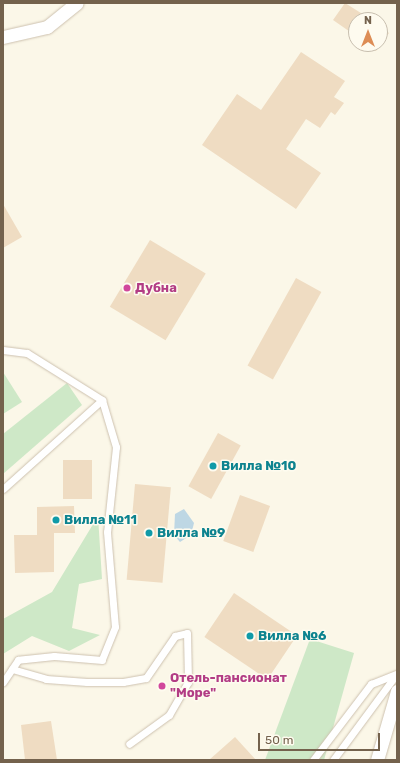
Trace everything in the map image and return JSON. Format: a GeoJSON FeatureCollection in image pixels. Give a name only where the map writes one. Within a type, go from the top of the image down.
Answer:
{"type":"FeatureCollection","features":[{"type":"Feature","properties":{"kind":"street"},"geometry":{"type":"LineString","coordinates":[[3,37],[47,27],[77,3]]}},
{"type":"Feature","properties":{"kind":"street"},"geometry":{"type":"LineString","coordinates":[[377,760],[397,691]]}},
{"type":"Feature","properties":{"kind":"lane"},"geometry":{"type":"LineString","coordinates":[[3,350],[27,353],[102,400],[116,447],[107,532],[115,627],[102,660],[54,656],[18,660],[3,682]]}},
{"type":"Feature","properties":{"kind":"lane"},"geometry":{"type":"LineString","coordinates":[[3,489],[102,400]]}},
{"type":"Feature","properties":{"kind":"lane"},"geometry":{"type":"LineString","coordinates":[[12,669],[46,679],[87,682],[124,682],[146,678],[175,636],[187,632],[188,682],[169,715],[130,744]]}},
{"type":"Feature","properties":{"kind":"lane"},"geometry":{"type":"LineString","coordinates":[[313,760],[371,684],[397,673]]}},
{"type":"Feature","properties":{"kind":"lane"},"geometry":{"type":"LineString","coordinates":[[333,760],[397,673]]}},
{"type":"Feature","properties":{"kind":"green space"},"geometry":{"type":"Polygon","coordinates":[[[3,372],[22,402],[3,414],[3,372]]]}},
{"type":"Feature","properties":{"kind":"green space"},"geometry":{"type":"Polygon","coordinates":[[[67,383],[82,405],[3,474],[3,434],[67,383]]]}},
{"type":"Feature","properties":{"kind":"green space"},"geometry":{"type":"Polygon","coordinates":[[[98,516],[102,579],[79,584],[72,628],[100,635],[69,651],[32,636],[3,654],[3,619],[52,592],[98,516]]]}},
{"type":"Feature","properties":{"kind":"green space"},"geometry":{"type":"Polygon","coordinates":[[[310,639],[354,653],[324,760],[265,760],[310,639]]]}},
{"type":"Feature","properties":{"kind":"water"},"geometry":{"type":"Polygon","coordinates":[[[184,509],[194,523],[191,535],[180,542],[174,535],[175,514],[184,509]]]}},
{"type":"Feature","properties":{"kind":"building"},"geometry":{"type":"Polygon","coordinates":[[[345,3],[359,12],[348,12],[348,30],[333,20],[345,3]]]}},
{"type":"Feature","properties":{"kind":"building"},"geometry":{"type":"Polygon","coordinates":[[[301,52],[345,81],[334,97],[344,103],[335,115],[331,112],[320,128],[306,119],[286,149],[321,173],[296,209],[202,145],[237,94],[261,110],[301,52]]]}},
{"type":"Feature","properties":{"kind":"building"},"geometry":{"type":"Polygon","coordinates":[[[3,204],[22,237],[3,248],[3,204]]]}},
{"type":"Feature","properties":{"kind":"building"},"geometry":{"type":"Polygon","coordinates":[[[150,240],[206,273],[166,340],[110,307],[150,240]]]}},
{"type":"Feature","properties":{"kind":"building"},"geometry":{"type":"Polygon","coordinates":[[[296,278],[321,292],[273,380],[248,365],[296,278]]]}},
{"type":"Feature","properties":{"kind":"building","name":"Вилла №10"},"geometry":{"type":"Polygon","coordinates":[[[218,433],[241,446],[211,499],[188,486],[218,433]]]}},
{"type":"Feature","properties":{"kind":"building"},"geometry":{"type":"Polygon","coordinates":[[[63,460],[92,460],[92,499],[63,499],[63,460]]]}},
{"type":"Feature","properties":{"kind":"building","name":"Вилла №9"},"geometry":{"type":"Polygon","coordinates":[[[135,484],[171,487],[162,583],[127,580],[135,484]]]}},
{"type":"Feature","properties":{"kind":"building"},"geometry":{"type":"Polygon","coordinates":[[[240,495],[270,506],[253,552],[223,541],[240,495]]]}},
{"type":"Feature","properties":{"kind":"building","name":"Вилла №11"},"geometry":{"type":"Polygon","coordinates":[[[74,506],[75,533],[54,533],[54,572],[15,573],[14,535],[37,535],[37,507],[74,506]]]}},
{"type":"Feature","properties":{"kind":"building","name":"Вилла №6"},"geometry":{"type":"Polygon","coordinates":[[[234,593],[297,635],[267,679],[204,637],[234,593]]]}},
{"type":"Feature","properties":{"kind":"building"},"geometry":{"type":"Polygon","coordinates":[[[51,721],[57,760],[25,760],[21,725],[51,721]]]}},
{"type":"Feature","properties":{"kind":"building"},"geometry":{"type":"Polygon","coordinates":[[[235,737],[256,760],[209,760],[235,737]]]}},
{"type":"Feature","properties":{"kind":"place","name":"Дубна"},"geometry":{"type":"Point","coordinates":[127,288]}},
{"type":"Feature","properties":{"kind":"place","name":"Вилла №10"},"geometry":{"type":"Point","coordinates":[213,466]}},
{"type":"Feature","properties":{"kind":"place","name":"Вилла №11"},"geometry":{"type":"Point","coordinates":[56,520]}},
{"type":"Feature","properties":{"kind":"place","name":"Вилла №9"},"geometry":{"type":"Point","coordinates":[149,533]}},
{"type":"Feature","properties":{"kind":"place","name":"Вилла №6"},"geometry":{"type":"Point","coordinates":[250,636]}},
{"type":"Feature","properties":{"kind":"place","name":"Отель-пансионат \"Море\""},"geometry":{"type":"Point","coordinates":[162,686]}}]}
